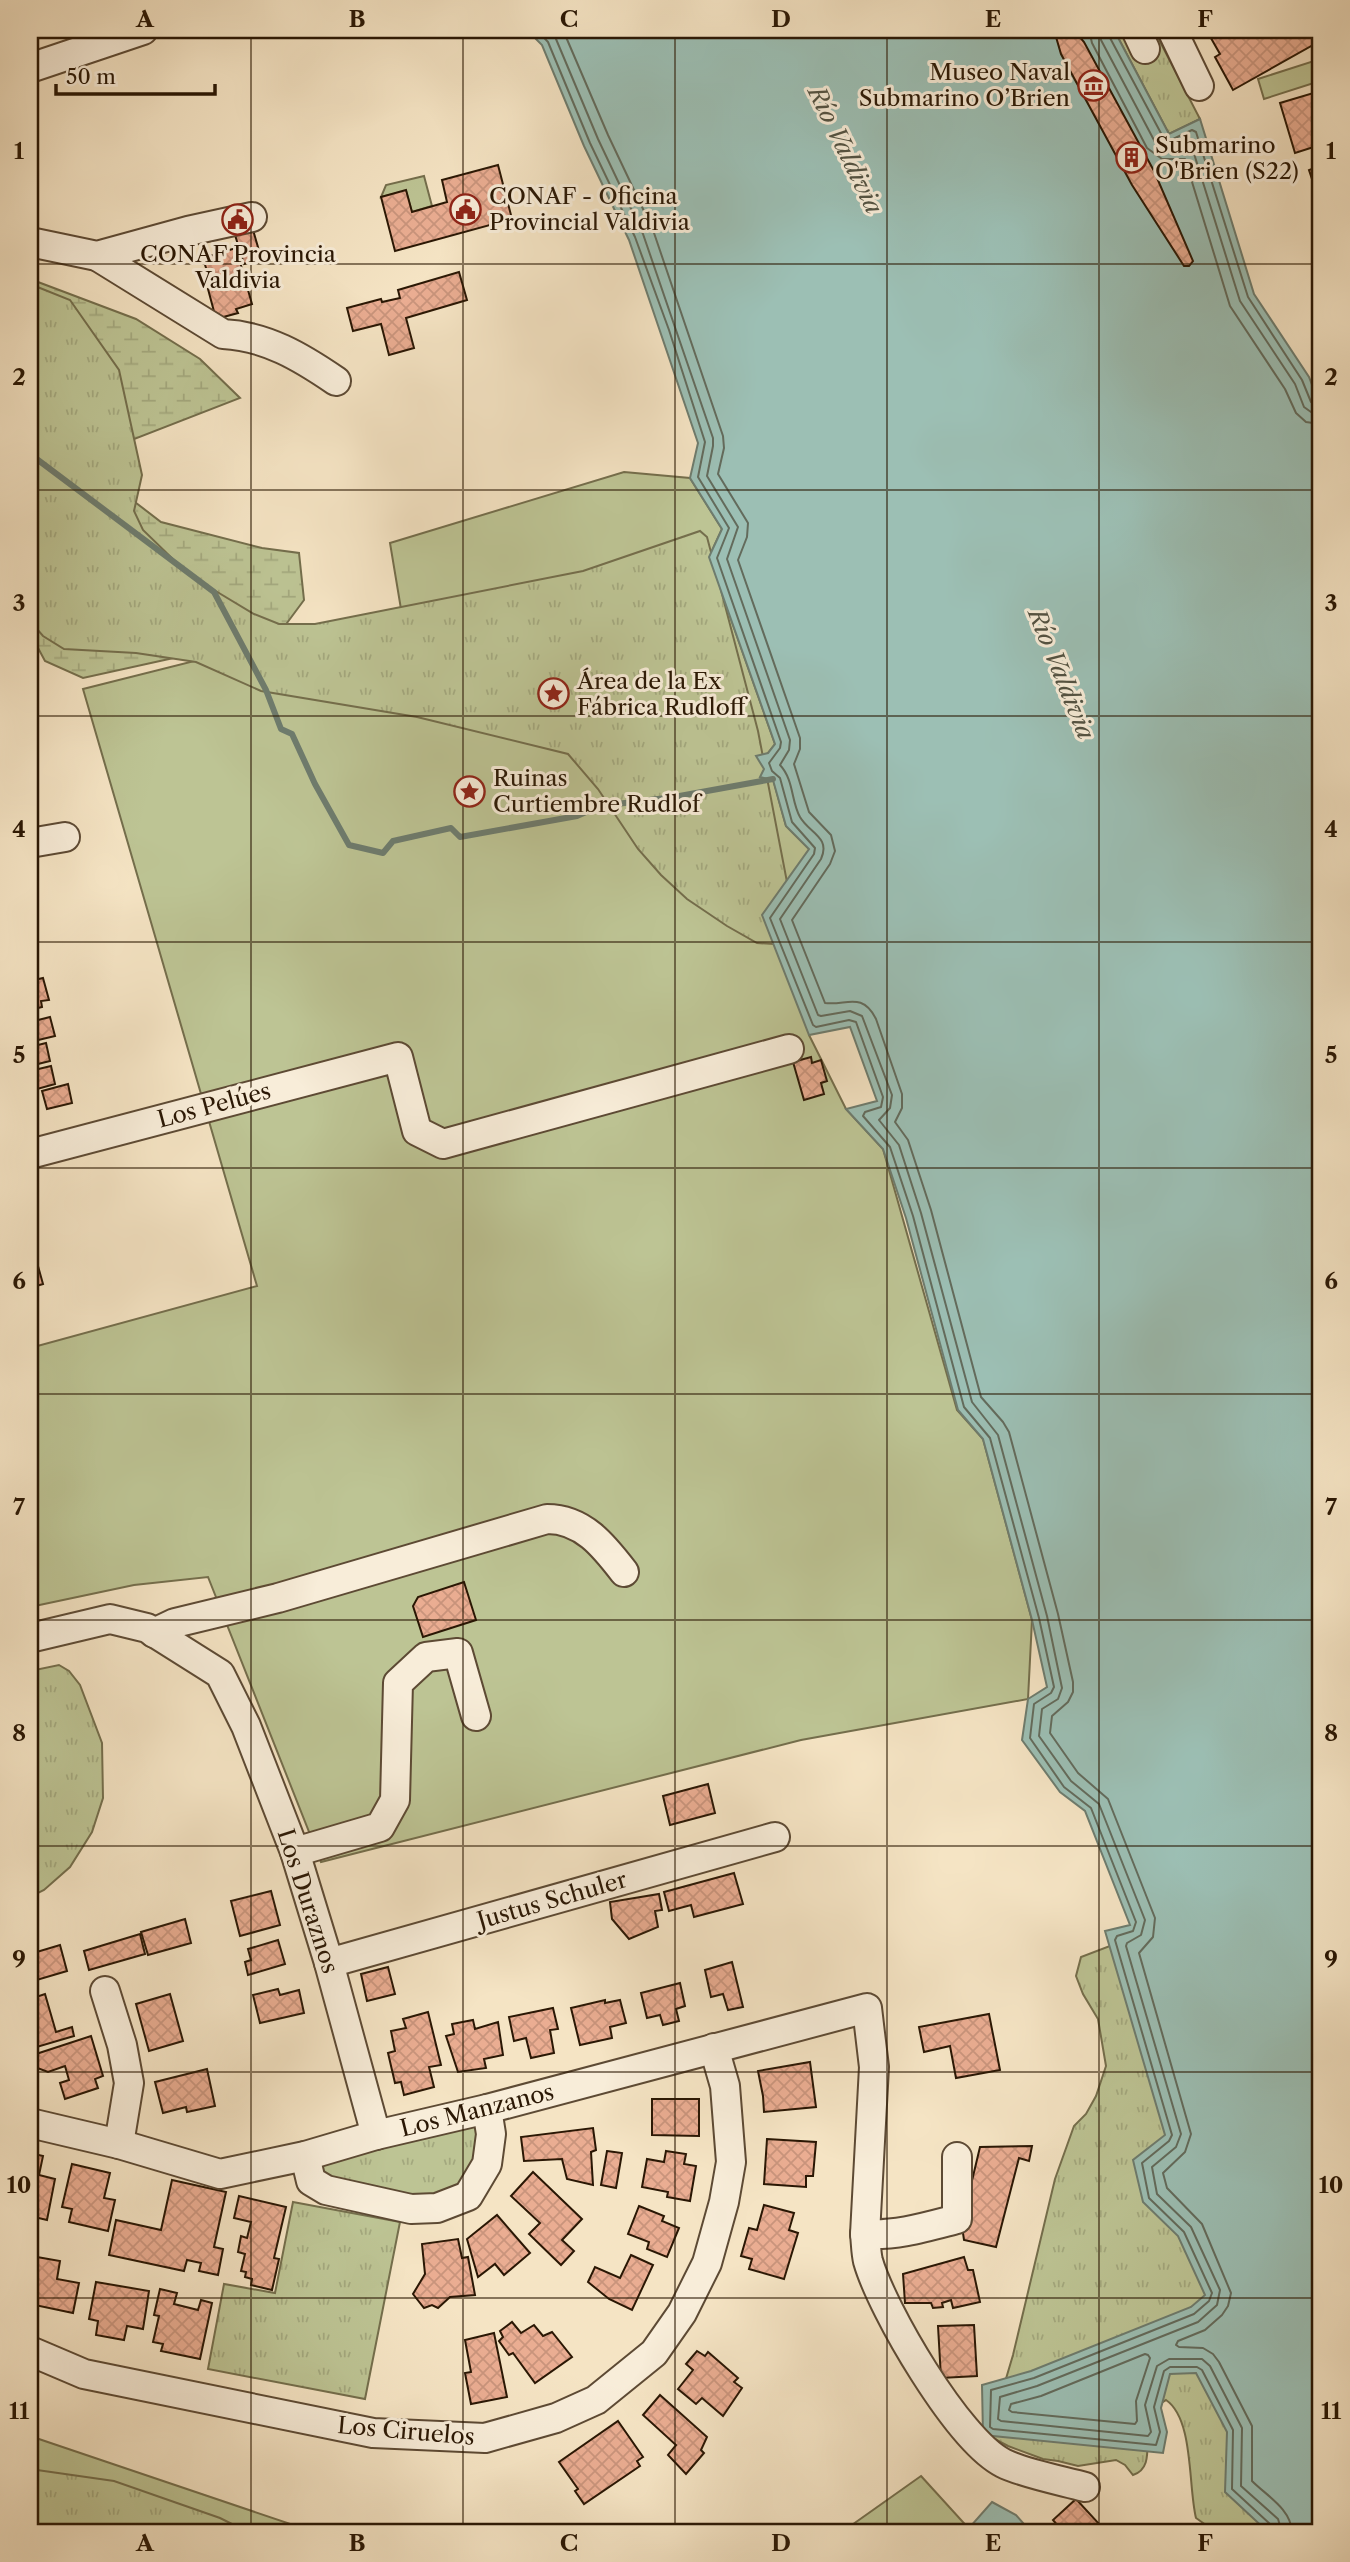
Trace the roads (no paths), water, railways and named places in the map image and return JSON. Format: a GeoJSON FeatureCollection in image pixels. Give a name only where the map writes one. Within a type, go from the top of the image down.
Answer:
{"type":"FeatureCollection","features":[{"type":"Feature","properties":{"kind":"street"},"geometry":{"type":"LineString","coordinates":[[30,68],[143,30]]}},
{"type":"Feature","properties":{"kind":"street"},"geometry":{"type":"LineString","coordinates":[[1172,30],[1199,86]]}},
{"type":"Feature","properties":{"kind":"street"},"geometry":{"type":"LineString","coordinates":[[97,256],[252,217]]}},
{"type":"Feature","properties":{"kind":"street"},"geometry":{"type":"LineString","coordinates":[[30,242],[97,256],[223,334],[242,335],[298,355],[336,381]]}},
{"type":"Feature","properties":{"kind":"street"},"geometry":{"type":"LineString","coordinates":[[30,843],[65,837]]}},
{"type":"Feature","properties":{"kind":"street","name":"Los Pelúes"},"geometry":{"type":"LineString","coordinates":[[30,1154],[398,1057],[417,1131],[443,1144],[789,1049]]}},
{"type":"Feature","properties":{"kind":"street"},"geometry":{"type":"LineString","coordinates":[[30,1638],[110,1619],[147,1628],[154,1633],[175,1623],[278,1598],[547,1520],[565,1521],[586,1531],[604,1545],[624,1572]]}},
{"type":"Feature","properties":{"kind":"street","name":"Los Duraznos"},"geometry":{"type":"LineString","coordinates":[[154,1633],[220,1674],[246,1726],[295,1852],[329,1963],[376,2135]]}},
{"type":"Feature","properties":{"kind":"street"},"geometry":{"type":"LineString","coordinates":[[295,1852],[380,1827],[395,1800],[398,1683],[426,1657],[458,1653],[476,1716]]}},
{"type":"Feature","properties":{"kind":"street","name":"Justus Schuler"},"geometry":{"type":"LineString","coordinates":[[329,1963],[775,1838]]}},
{"type":"Feature","properties":{"kind":"street"},"geometry":{"type":"LineString","coordinates":[[105,1991],[122,2045],[129,2084],[119,2144]]}},
{"type":"Feature","properties":{"kind":"street","name":"Los Manzanos"},"geometry":{"type":"LineString","coordinates":[[30,2123],[119,2144],[220,2174],[305,2156],[376,2135],[486,2109],[867,2008],[874,2067],[865,2235]]}},
{"type":"Feature","properties":{"kind":"street","name":"Los Ciruelos"},"geometry":{"type":"LineString","coordinates":[[30,2351],[84,2374],[373,2433],[485,2438],[556,2418],[596,2400],[654,2353],[682,2313],[707,2263],[724,2202],[731,2162],[725,2086],[714,2048]]}},
{"type":"Feature","properties":{"kind":"street"},"geometry":{"type":"LineString","coordinates":[[305,2156],[311,2181],[326,2190],[411,2209],[437,2208],[468,2196],[487,2164],[491,2134],[486,2109]]}},
{"type":"Feature","properties":{"kind":"street"},"geometry":{"type":"LineString","coordinates":[[957,2157],[957,2219],[911,2232],[865,2235],[868,2260],[886,2304],[945,2405],[984,2450],[1005,2464],[1085,2487]]}},
{"type":"Feature","properties":{"kind":"water","name":"Río Valdivia"},"geometry":{"type":"Polygon","coordinates":[[[527,30],[1114,30],[1169,134],[1200,119],[1254,294],[1309,377],[1320,406],[1320,2532],[1268,2532],[1225,2492],[1227,2432],[1196,2373],[1170,2374],[1161,2408],[1167,2432],[1163,2453],[983,2435],[982,2385],[1031,2371],[1191,2307],[1205,2295],[1178,2236],[1143,2202],[1133,2160],[1165,2135],[1105,1931],[1130,1925],[1085,1811],[1060,1792],[1022,1740],[1028,1699],[1047,1687],[1032,1620],[983,1439],[958,1410],[906,1218],[883,1149],[846,1109],[877,1101],[850,1027],[809,1035],[762,915],[809,849],[786,826],[773,780],[760,777],[764,769],[756,756],[768,753],[775,744],[709,557],[722,529],[690,478],[698,443],[629,240],[584,146],[542,45],[527,30]]]}},
{"type":"Feature","properties":{"kind":"water"},"geometry":{"type":"Polygon","coordinates":[[[992,2502],[1016,2515],[1031,2532],[972,2532],[969,2528],[992,2502]]]}},
{"type":"Feature","properties":{"kind":"waterway"},"geometry":{"type":"LineString","coordinates":[[30,454],[214,592],[266,690],[281,729],[292,734],[315,784],[349,845],[383,853],[393,841],[451,828],[460,837],[577,816],[600,806],[674,797],[773,779]]}},
{"type":"Feature","properties":{"kind":"place","name":"Museo Naval Submarino O’Brien"},"geometry":{"type":"Point","coordinates":[1093,85]}},
{"type":"Feature","properties":{"kind":"place","name":"Submarino O'Brien (S22)"},"geometry":{"type":"Point","coordinates":[1132,158]}},
{"type":"Feature","properties":{"kind":"place","name":"CONAF - Oficina Provincial Valdivia"},"geometry":{"type":"Point","coordinates":[466,209]}},
{"type":"Feature","properties":{"kind":"place","name":"CONAF Provincia Valdivia"},"geometry":{"type":"Point","coordinates":[238,220]}},
{"type":"Feature","properties":{"kind":"place","name":"Área de la Ex Fábrica Rudloff"},"geometry":{"type":"Point","coordinates":[554,694]}},
{"type":"Feature","properties":{"kind":"place","name":"Ruinas Curtiembre Rudlof"},"geometry":{"type":"Point","coordinates":[470,791]}}]}
